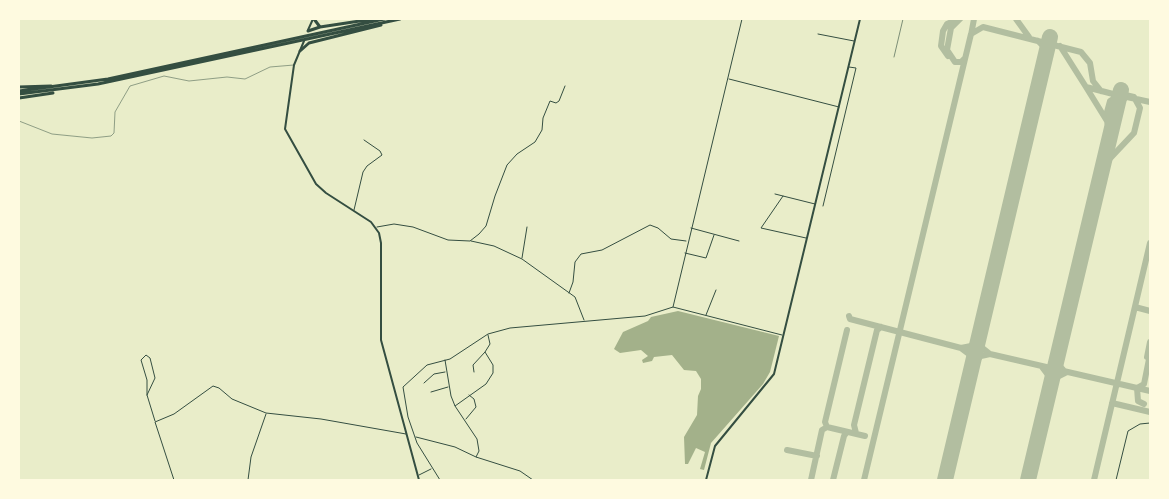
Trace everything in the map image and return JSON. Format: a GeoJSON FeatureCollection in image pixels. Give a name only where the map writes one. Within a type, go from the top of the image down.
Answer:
{"type":"FeatureCollection","features":[{"type":"Feature","properties":{"kind":"highway"},"geometry":{"type":"LineString","coordinates":[[314,19],[316,25],[320,27]]}},
{"type":"Feature","properties":{"kind":"highway"},"geometry":{"type":"LineString","coordinates":[[19,98],[86,87],[302,39],[320,27],[373,19]]}},
{"type":"Feature","properties":{"kind":"highway"},"geometry":{"type":"LineString","coordinates":[[309,43],[307,36],[310,34],[384,19]]}},
{"type":"Feature","properties":{"kind":"highway"},"geometry":{"type":"LineString","coordinates":[[310,34],[400,19]]}},
{"type":"Feature","properties":{"kind":"highway"},"geometry":{"type":"LineString","coordinates":[[300,51],[309,43],[351,34],[400,19]]}},
{"type":"Feature","properties":{"kind":"highway"},"geometry":{"type":"LineString","coordinates":[[19,92],[74,85],[302,39],[309,43]]}},
{"type":"Feature","properties":{"kind":"highway"},"geometry":{"type":"LineString","coordinates":[[19,87],[74,85]]}},
{"type":"Feature","properties":{"kind":"highway"},"geometry":{"type":"LineString","coordinates":[[19,92],[86,87]]}},
{"type":"Feature","properties":{"kind":"street"},"geometry":{"type":"LineString","coordinates":[[314,19],[310,34],[302,39],[300,51],[294,65],[285,118],[285,131],[316,184],[376,227],[381,243],[381,340],[419,480]]}},
{"type":"Feature","properties":{"kind":"street"},"geometry":{"type":"LineString","coordinates":[[673,307],[690,228],[742,19]]}},
{"type":"Feature","properties":{"kind":"street"},"geometry":{"type":"LineString","coordinates":[[706,480],[717,442],[774,374],[860,19]]}},
{"type":"Feature","properties":{"kind":"street"},"geometry":{"type":"LineString","coordinates":[[818,34],[855,41]]}},
{"type":"Feature","properties":{"kind":"street"},"geometry":{"type":"LineString","coordinates":[[823,206],[856,68],[849,67]]}},
{"type":"Feature","properties":{"kind":"street"},"geometry":{"type":"LineString","coordinates":[[728,79],[839,107]]}},
{"type":"Feature","properties":{"kind":"street"},"geometry":{"type":"LineString","coordinates":[[470,241],[486,226],[495,196],[508,166],[517,154],[536,141],[542,130],[543,118],[550,101],[556,103],[559,101],[566,86]]}},
{"type":"Feature","properties":{"kind":"street"},"geometry":{"type":"LineString","coordinates":[[354,210],[363,172],[367,166],[382,155],[380,151],[364,140]]}},
{"type":"Feature","properties":{"kind":"street"},"geometry":{"type":"LineString","coordinates":[[775,194],[816,204]]}},
{"type":"Feature","properties":{"kind":"street"},"geometry":{"type":"LineString","coordinates":[[784,196],[761,228],[806,238]]}},
{"type":"Feature","properties":{"kind":"street"},"geometry":{"type":"LineString","coordinates":[[376,227],[397,225],[422,230],[444,239],[470,241],[508,251],[522,259],[579,302],[584,322]]}},
{"type":"Feature","properties":{"kind":"street"},"geometry":{"type":"LineString","coordinates":[[569,293],[573,282],[575,262],[581,254],[602,250],[650,225],[658,228],[670,239],[687,241]]}},
{"type":"Feature","properties":{"kind":"street"},"geometry":{"type":"LineString","coordinates":[[522,259],[528,226]]}},
{"type":"Feature","properties":{"kind":"street"},"geometry":{"type":"LineString","coordinates":[[690,228],[739,241]]}},
{"type":"Feature","properties":{"kind":"street"},"geometry":{"type":"LineString","coordinates":[[685,253],[706,258],[714,234]]}},
{"type":"Feature","properties":{"kind":"street"},"geometry":{"type":"LineString","coordinates":[[706,315],[716,290]]}},
{"type":"Feature","properties":{"kind":"street"},"geometry":{"type":"LineString","coordinates":[[440,480],[415,437],[403,397],[403,387],[427,365],[457,356],[488,334],[510,328],[645,316],[673,307],[783,335]]}},
{"type":"Feature","properties":{"kind":"street"},"geometry":{"type":"LineString","coordinates":[[474,372],[473,365],[486,352],[490,344],[488,334]]}},
{"type":"Feature","properties":{"kind":"street"},"geometry":{"type":"LineString","coordinates":[[486,352],[494,369]]}},
{"type":"Feature","properties":{"kind":"street"},"geometry":{"type":"LineString","coordinates":[[147,395],[155,378],[150,358],[146,354],[140,360],[147,380],[147,395],[174,480]]}},
{"type":"Feature","properties":{"kind":"street"},"geometry":{"type":"LineString","coordinates":[[445,360],[449,387],[455,406],[477,439],[479,451],[476,457]]}},
{"type":"Feature","properties":{"kind":"street"},"geometry":{"type":"LineString","coordinates":[[455,406],[469,394],[486,384],[494,369]]}},
{"type":"Feature","properties":{"kind":"street"},"geometry":{"type":"LineString","coordinates":[[424,383],[434,374],[446,372]]}},
{"type":"Feature","properties":{"kind":"street"},"geometry":{"type":"LineString","coordinates":[[155,422],[174,414],[213,386],[219,388],[232,399],[266,413],[321,419],[406,434]]}},
{"type":"Feature","properties":{"kind":"street"},"geometry":{"type":"LineString","coordinates":[[431,392],[449,387]]}},
{"type":"Feature","properties":{"kind":"street"},"geometry":{"type":"LineString","coordinates":[[464,420],[476,407],[474,399],[469,394]]}},
{"type":"Feature","properties":{"kind":"street"},"geometry":{"type":"LineString","coordinates":[[248,480],[251,457],[266,413]]}},
{"type":"Feature","properties":{"kind":"street"},"geometry":{"type":"LineString","coordinates":[[1116,480],[1128,431],[1140,424],[1150,423]]}},
{"type":"Feature","properties":{"kind":"street"},"geometry":{"type":"LineString","coordinates":[[415,437],[455,447],[476,457],[520,472],[533,480]]}},
{"type":"Feature","properties":{"kind":"street"},"geometry":{"type":"LineString","coordinates":[[418,475],[432,469]]}},
{"type":"Feature","properties":{"kind":"lane"},"geometry":{"type":"LineString","coordinates":[[19,121],[52,134],[92,138],[111,136],[114,133],[118,105],[130,86],[164,76],[189,81],[227,77],[245,79],[270,66],[294,65]]}},
{"type":"Feature","properties":{"kind":"shaded area"},"geometry":{"type":"Polygon","coordinates":[[[678,311],[779,336],[770,372],[763,384],[711,443],[704,470],[700,469],[705,452],[696,448],[688,464],[685,464],[684,437],[697,415],[698,396],[701,389],[701,379],[696,371],[684,370],[672,355],[654,357],[652,361],[643,363],[642,360],[648,356],[641,350],[620,353],[614,349],[623,332],[648,321],[651,317],[678,311]]]}},
{"type":"Feature","properties":{"kind":"taxiway"},"geometry":{"type":"LineString","coordinates":[[960,19],[951,28],[947,50],[955,62],[961,62],[965,58]]}},
{"type":"Feature","properties":{"kind":"taxiway"},"geometry":{"type":"LineString","coordinates":[[971,35],[974,19]]}},
{"type":"Feature","properties":{"kind":"taxiway"},"geometry":{"type":"LineString","coordinates":[[1016,19],[1029,37]]}},
{"type":"Feature","properties":{"kind":"taxiway"},"geometry":{"type":"LineString","coordinates":[[948,56],[941,46],[943,31],[947,24],[956,20]]}},
{"type":"Feature","properties":{"kind":"taxiway"},"geometry":{"type":"LineString","coordinates":[[864,480],[971,34],[983,27],[1081,52],[1090,63],[1093,81],[1101,91]]}},
{"type":"Feature","properties":{"kind":"taxiway"},"geometry":{"type":"LineString","coordinates":[[1038,41],[1043,46],[1046,55]]}},
{"type":"Feature","properties":{"kind":"taxiway"},"geometry":{"type":"LineString","coordinates":[[1060,46],[1086,87],[1117,95]]}},
{"type":"Feature","properties":{"kind":"taxiway"},"geometry":{"type":"LineString","coordinates":[[1086,87],[1107,121],[1110,134]]}},
{"type":"Feature","properties":{"kind":"taxiway"},"geometry":{"type":"LineString","coordinates":[[1102,167],[1134,133],[1140,108],[1134,97],[1121,94],[1110,101],[1107,112],[1112,127]]}},
{"type":"Feature","properties":{"kind":"taxiway"},"geometry":{"type":"LineString","coordinates":[[1117,106],[1127,97],[1150,102]]}},
{"type":"Feature","properties":{"kind":"taxiway"},"geometry":{"type":"LineString","coordinates":[[1094,480],[1150,243]]}},
{"type":"Feature","properties":{"kind":"taxiway"},"geometry":{"type":"LineString","coordinates":[[1135,307],[1150,311]]}},
{"type":"Feature","properties":{"kind":"taxiway"},"geometry":{"type":"LineString","coordinates":[[849,316],[850,319],[961,348],[969,354],[972,364]]}},
{"type":"Feature","properties":{"kind":"taxiway"},"geometry":{"type":"LineString","coordinates":[[856,433],[854,425],[877,330],[881,327]]}},
{"type":"Feature","properties":{"kind":"taxiway"},"geometry":{"type":"LineString","coordinates":[[847,330],[825,422],[827,427],[865,436]]}},
{"type":"Feature","properties":{"kind":"taxiway"},"geometry":{"type":"LineString","coordinates":[[979,334],[980,346],[990,354],[1150,391]]}},
{"type":"Feature","properties":{"kind":"taxiway"},"geometry":{"type":"LineString","coordinates":[[961,348],[971,346],[978,337]]}},
{"type":"Feature","properties":{"kind":"taxiway"},"geometry":{"type":"LineString","coordinates":[[1147,357],[1150,342]]}},
{"type":"Feature","properties":{"kind":"taxiway"},"geometry":{"type":"LineString","coordinates":[[972,364],[981,356],[990,354]]}},
{"type":"Feature","properties":{"kind":"taxiway"},"geometry":{"type":"LineString","coordinates":[[1144,404],[1138,401],[1137,388],[1144,384],[1150,354]]}},
{"type":"Feature","properties":{"kind":"taxiway"},"geometry":{"type":"LineString","coordinates":[[1057,356],[1058,364],[1065,372]]}},
{"type":"Feature","properties":{"kind":"taxiway"},"geometry":{"type":"LineString","coordinates":[[1042,367],[1048,375],[1050,387]]}},
{"type":"Feature","properties":{"kind":"taxiway"},"geometry":{"type":"LineString","coordinates":[[1050,387],[1055,378],[1065,373]]}},
{"type":"Feature","properties":{"kind":"taxiway"},"geometry":{"type":"LineString","coordinates":[[1112,403],[1150,412]]}},
{"type":"Feature","properties":{"kind":"taxiway"},"geometry":{"type":"LineString","coordinates":[[811,480],[822,430],[827,427]]}},
{"type":"Feature","properties":{"kind":"taxiway"},"geometry":{"type":"LineString","coordinates":[[833,480],[844,436],[847,432]]}},
{"type":"Feature","properties":{"kind":"taxiway"},"geometry":{"type":"LineString","coordinates":[[787,450],[817,456]]}},
{"type":"Feature","properties":{"kind":"runway"},"geometry":{"type":"LineString","coordinates":[[945,480],[1050,37]]}},
{"type":"Feature","properties":{"kind":"runway"},"geometry":{"type":"LineString","coordinates":[[1028,480],[1121,90]]}},
{"type":"Feature","properties":{"kind":"railway"},"geometry":{"type":"LineString","coordinates":[[894,57],[903,19]]}}]}
